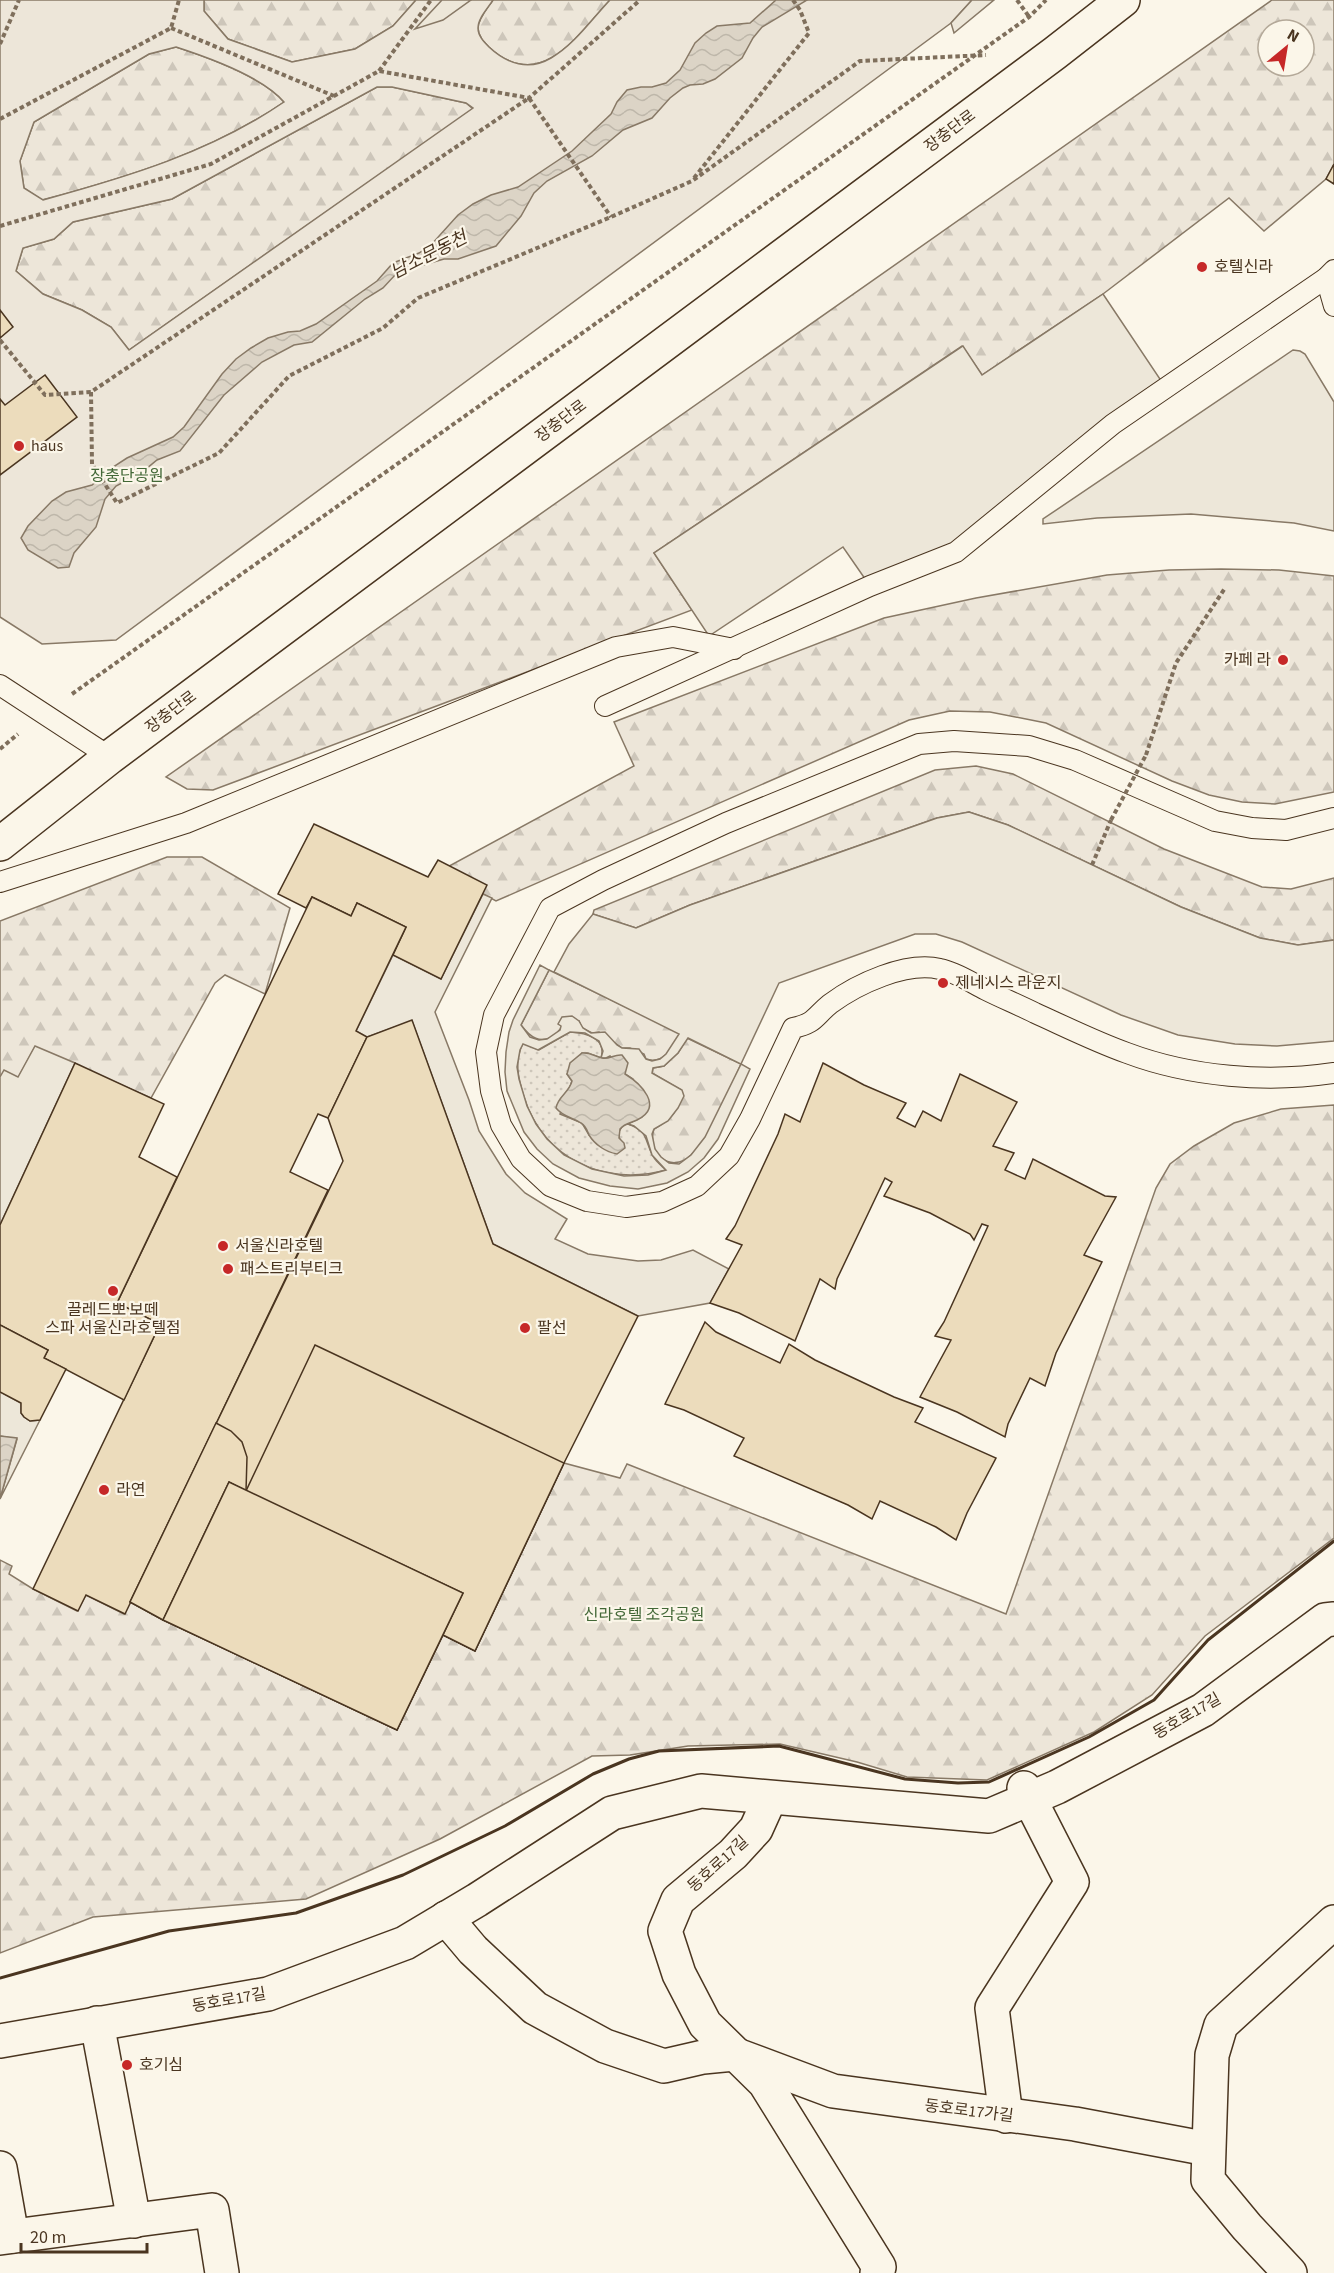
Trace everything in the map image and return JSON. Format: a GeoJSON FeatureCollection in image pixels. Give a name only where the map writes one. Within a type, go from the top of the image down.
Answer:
{"type":"FeatureCollection","features":[{"type":"Feature","properties":{"kind":"street","name":"장충단로"},"geometry":{"type":"LineString","coordinates":[[0,844],[110,757],[1046,60],[1123,0]]}},
{"type":"Feature","properties":{"kind":"street","name":"동호로17길"},"geometry":{"type":"LineString","coordinates":[[0,2042],[268,1994],[405,1943],[612,1813],[701,1791],[989,1816],[1027,1793],[1057,1788],[1203,1710],[1325,1620],[1334,1619]]}},
{"type":"Feature","properties":{"kind":"street"},"geometry":{"type":"LineString","coordinates":[[1006,2116],[992,2008],[1072,1882],[1027,1793]]}},
{"type":"Feature","properties":{"kind":"street","name":"동호로17길"},"geometry":{"type":"LineString","coordinates":[[770,1798],[756,1829],[733,1854],[678,1900],[665,1931],[679,1974],[705,2024],[765,2083],[879,2267],[877,2273]]}},
{"type":"Feature","properties":{"kind":"street"},"geometry":{"type":"LineString","coordinates":[[446,1918],[473,1950],[535,2008],[605,2046],[664,2066],[703,2057],[734,2054]]}},
{"type":"Feature","properties":{"kind":"street"},"geometry":{"type":"LineString","coordinates":[[1290,2273],[1247,2227],[1208,2180],[1212,2055],[1221,2025],[1334,1922]]}},
{"type":"Feature","properties":{"kind":"street"},"geometry":{"type":"LineString","coordinates":[[97,2023],[134,2220]]}},
{"type":"Feature","properties":{"kind":"street","name":"동호로17가길"},"geometry":{"type":"LineString","coordinates":[[734,2054],[833,2091],[1075,2124],[1208,2149]]}},
{"type":"Feature","properties":{"kind":"street"},"geometry":{"type":"LineString","coordinates":[[0,2168],[6,2237],[212,2210],[222,2273]]}},
{"type":"Feature","properties":{"kind":"lane"},"geometry":{"type":"LineString","coordinates":[[605,706],[870,586],[956,552],[1113,424],[1330,274],[1334,306]]}},
{"type":"Feature","properties":{"kind":"lane"},"geometry":{"type":"LineString","coordinates":[[0,882],[186,823],[616,647],[673,637],[734,649]]}},
{"type":"Feature","properties":{"kind":"lane"},"geometry":{"type":"LineString","coordinates":[[0,685],[110,757]]}},
{"type":"Feature","properties":{"kind":"lane"},"geometry":{"type":"LineString","coordinates":[[1334,818],[1286,830],[1252,828],[1215,821],[1075,760],[1029,746],[954,741],[919,744],[726,823],[603,880],[550,909],[494,1016],[486,1052],[491,1091],[501,1125],[521,1160],[550,1186],[587,1202],[626,1207],[662,1202],[697,1186],[729,1156],[750,1119],[793,1028],[809,1025],[829,1005],[854,989],[876,978],[910,969],[940,969],[1080,1034],[1129,1054],[1174,1067],[1219,1075],[1264,1077],[1309,1076],[1334,1072]]}},
{"type":"Feature","properties":{"kind":"path"},"geometry":{"type":"LineString","coordinates":[[0,44],[20,0]]}},
{"type":"Feature","properties":{"kind":"path"},"geometry":{"type":"LineString","coordinates":[[0,119],[171,28],[179,0]]}},
{"type":"Feature","properties":{"kind":"path"},"geometry":{"type":"LineString","coordinates":[[0,226],[211,164],[379,71],[431,0]]}},
{"type":"Feature","properties":{"kind":"path"},"geometry":{"type":"LineString","coordinates":[[0,339],[45,395],[91,392],[529,98],[640,0]]}},
{"type":"Feature","properties":{"kind":"path"},"geometry":{"type":"LineString","coordinates":[[692,181],[809,33],[800,10],[793,0]]}},
{"type":"Feature","properties":{"kind":"path"},"geometry":{"type":"LineString","coordinates":[[44,714],[1029,17],[1046,0]]}},
{"type":"Feature","properties":{"kind":"path"},"geometry":{"type":"LineString","coordinates":[[171,28],[334,96]]}},
{"type":"Feature","properties":{"kind":"path"},"geometry":{"type":"LineString","coordinates":[[91,392],[92,464],[117,503],[219,453],[290,376],[382,328],[417,298],[692,181],[860,61],[997,55]]}},
{"type":"Feature","properties":{"kind":"path"},"geometry":{"type":"LineString","coordinates":[[379,71],[529,98],[611,217]]}},
{"type":"Feature","properties":{"kind":"path"},"geometry":{"type":"LineString","coordinates":[[1092,865],[1111,820],[1146,755],[1176,663],[1225,588]]}},
{"type":"Feature","properties":{"kind":"green space","name":"장충단공원"},"geometry":{"type":"Polygon","coordinates":[[[0,0],[204,0],[204,11],[228,39],[292,62],[355,49],[393,26],[416,0],[493,0],[480,21],[478,31],[480,36],[503,58],[526,65],[543,62],[559,53],[575,39],[610,0],[972,0],[951,23],[116,640],[42,644],[0,617],[0,0]],[[176,47],[149,54],[34,122],[20,161],[24,188],[43,200],[137,172],[198,149],[256,120],[284,102],[263,84],[249,76],[176,47]],[[377,87],[172,199],[73,222],[54,239],[23,248],[16,271],[43,294],[82,310],[111,327],[129,350],[473,108],[466,103],[392,87],[377,87]]]}},
{"type":"Feature","properties":{"kind":"green space"},"geometry":{"type":"Polygon","coordinates":[[[204,0],[416,0],[393,26],[355,49],[292,62],[228,39],[204,11],[204,0]]]}},
{"type":"Feature","properties":{"kind":"green space"},"geometry":{"type":"Polygon","coordinates":[[[493,0],[610,0],[575,39],[559,53],[543,62],[526,65],[503,58],[480,36],[478,28],[480,21],[493,0]]]}},
{"type":"Feature","properties":{"kind":"green space"},"geometry":{"type":"Polygon","coordinates":[[[1272,0],[1334,0],[1334,164],[1326,179],[1264,231],[1229,198],[1103,294],[982,375],[962,346],[654,553],[692,610],[213,790],[187,789],[166,777],[1272,0]]]}},
{"type":"Feature","properties":{"kind":"green space"},"geometry":{"type":"Polygon","coordinates":[[[176,47],[248,76],[284,102],[256,120],[198,149],[137,172],[42,200],[24,188],[20,161],[34,122],[149,54],[176,47]]]}},
{"type":"Feature","properties":{"kind":"green space"},"geometry":{"type":"Polygon","coordinates":[[[377,87],[392,87],[466,103],[473,109],[129,350],[111,327],[82,310],[43,294],[16,271],[23,248],[54,239],[73,222],[172,199],[377,87]]]}},
{"type":"Feature","properties":{"kind":"green space"},"geometry":{"type":"Polygon","coordinates":[[[1221,569],[1279,570],[1334,576],[1334,792],[1275,804],[1242,802],[1209,795],[1172,781],[1046,723],[990,712],[950,711],[909,720],[496,901],[440,871],[634,766],[614,722],[884,618],[976,598],[1107,575],[1221,569]]]}},
{"type":"Feature","properties":{"kind":"green space"},"geometry":{"type":"Polygon","coordinates":[[[976,766],[1013,774],[1164,849],[1262,887],[1291,889],[1334,878],[1334,940],[1298,945],[1260,938],[1181,907],[1008,825],[969,812],[937,818],[690,905],[636,928],[593,914],[594,910],[935,770],[976,766]]]}},
{"type":"Feature","properties":{"kind":"green space"},"geometry":{"type":"Polygon","coordinates":[[[167,857],[202,857],[290,908],[265,994],[225,975],[215,983],[151,1098],[35,1047],[18,1078],[0,1077],[0,921],[167,857]]]}},
{"type":"Feature","properties":{"kind":"green space"},"geometry":{"type":"Polygon","coordinates":[[[549,970],[680,1033],[667,1054],[652,1060],[646,1059],[644,1054],[630,1048],[622,1048],[599,1032],[592,1033],[582,1028],[579,1021],[563,1026],[550,1038],[536,1038],[521,1025],[549,970]]]}},
{"type":"Feature","properties":{"kind":"green space"},"geometry":{"type":"Polygon","coordinates":[[[570,1032],[588,1035],[598,1041],[602,1051],[601,1058],[582,1053],[567,1074],[572,1081],[560,1114],[582,1123],[589,1135],[620,1140],[618,1133],[623,1125],[628,1124],[635,1127],[643,1133],[654,1158],[666,1170],[643,1174],[599,1171],[561,1152],[533,1119],[519,1076],[520,1050],[523,1043],[539,1050],[570,1032]]]}},
{"type":"Feature","properties":{"kind":"green space"},"geometry":{"type":"Polygon","coordinates":[[[687,1038],[741,1064],[707,1136],[691,1155],[675,1163],[668,1162],[657,1153],[652,1138],[654,1129],[674,1114],[681,1090],[652,1073],[653,1068],[664,1066],[678,1053],[687,1038]]]}},
{"type":"Feature","properties":{"kind":"green space","name":"신라호텔 조각공원"},"geometry":{"type":"Polygon","coordinates":[[[1334,1105],[1334,1538],[1205,1636],[1152,1695],[1094,1732],[987,1780],[907,1777],[857,1762],[780,1744],[688,1746],[630,1755],[592,1756],[440,1839],[306,1899],[93,1917],[0,1953],[0,1560],[12,1566],[9,1574],[77,1611],[86,1595],[124,1614],[130,1602],[163,1620],[397,1730],[443,1635],[475,1651],[564,1463],[620,1478],[627,1464],[1006,1614],[1156,1188],[1170,1164],[1194,1146],[1234,1123],[1281,1109],[1334,1105]]]}},
{"type":"Feature","properties":{"kind":"green space"},"geometry":{"type":"Polygon","coordinates":[[[334,1180],[564,1463],[231,1431],[216,1423],[334,1180]]]}},
{"type":"Feature","properties":{"kind":"shaded area"},"geometry":{"type":"Polygon","coordinates":[[[442,0],[471,0],[443,20],[415,29],[442,0]]]}},
{"type":"Feature","properties":{"kind":"shaded area"},"geometry":{"type":"Polygon","coordinates":[[[972,0],[994,0],[954,33],[951,23],[972,0]]]}},
{"type":"Feature","properties":{"kind":"shaded area"},"geometry":{"type":"Polygon","coordinates":[[[1103,294],[1166,388],[956,552],[870,586],[843,547],[709,636],[654,553],[963,346],[982,375],[1103,294]]]}},
{"type":"Feature","properties":{"kind":"shaded area"},"geometry":{"type":"Polygon","coordinates":[[[1293,350],[1305,354],[1334,402],[1334,531],[1294,523],[1191,514],[1097,518],[1043,524],[1043,519],[1293,350]]]}},
{"type":"Feature","properties":{"kind":"shaded area"},"geometry":{"type":"Polygon","coordinates":[[[969,812],[1008,825],[1181,907],[1260,938],[1298,945],[1334,940],[1334,1041],[1277,1046],[1235,1044],[1178,1035],[1121,1015],[962,942],[936,934],[915,934],[779,983],[741,1064],[750,1069],[718,1139],[704,1158],[688,1172],[667,1183],[638,1189],[610,1186],[579,1178],[553,1164],[537,1149],[524,1132],[507,1091],[505,1072],[509,1032],[540,965],[549,970],[521,1025],[530,1037],[539,1040],[547,1039],[560,1030],[561,1026],[558,1024],[562,1017],[572,1016],[591,1033],[605,1032],[617,1045],[622,1048],[639,1049],[646,1059],[652,1061],[666,1054],[679,1034],[554,972],[569,944],[593,914],[636,928],[690,905],[937,818],[969,812]],[[570,1032],[538,1050],[523,1044],[520,1050],[517,1067],[519,1079],[527,1106],[536,1124],[547,1139],[564,1155],[592,1169],[624,1176],[648,1175],[666,1170],[652,1155],[646,1136],[628,1124],[642,1117],[649,1106],[633,1079],[625,1074],[610,1056],[601,1058],[603,1051],[599,1041],[585,1033],[570,1032]],[[688,1038],[678,1053],[664,1066],[653,1068],[652,1073],[682,1090],[684,1096],[668,1121],[654,1129],[652,1134],[655,1149],[661,1157],[669,1163],[679,1164],[691,1155],[705,1137],[741,1064],[688,1038]]]}},
{"type":"Feature","properties":{"kind":"shaded area"},"geometry":{"type":"Polygon","coordinates":[[[483,894],[492,898],[435,1012],[479,1131],[506,1174],[525,1193],[567,1219],[555,1239],[588,1254],[638,1261],[661,1260],[693,1250],[729,1269],[710,1303],[638,1316],[493,1244],[412,1021],[367,1037],[356,1031],[393,955],[441,979],[483,894]]]}},
{"type":"Feature","properties":{"kind":"shaded area"},"geometry":{"type":"Polygon","coordinates":[[[35,1046],[75,1063],[0,1225],[0,1077],[4,1070],[18,1077],[35,1046]]]}},
{"type":"Feature","properties":{"kind":"shaded area"},"geometry":{"type":"Polygon","coordinates":[[[0,1392],[21,1403],[21,1413],[24,1417],[30,1421],[40,1420],[0,1499],[17,1439],[0,1436],[0,1392]]]}},
{"type":"Feature","properties":{"kind":"water","name":"남소문동천"},"geometry":{"type":"Polygon","coordinates":[[[776,0],[807,0],[762,27],[742,58],[715,79],[683,88],[670,98],[652,118],[623,130],[592,156],[547,181],[534,193],[521,216],[496,246],[458,259],[444,259],[395,275],[383,288],[365,299],[312,342],[294,345],[262,362],[224,395],[180,451],[157,460],[141,473],[116,486],[105,499],[96,527],[74,553],[69,567],[58,568],[28,550],[21,538],[28,526],[52,501],[66,492],[92,485],[127,458],[173,437],[184,427],[222,374],[236,359],[268,338],[300,331],[316,324],[377,281],[393,263],[419,253],[431,245],[458,215],[473,204],[491,195],[518,187],[572,151],[611,114],[627,90],[666,83],[680,70],[695,43],[706,33],[717,26],[750,23],[776,0]]]}},
{"type":"Feature","properties":{"kind":"water"},"geometry":{"type":"Polygon","coordinates":[[[582,1053],[605,1058],[622,1055],[628,1063],[625,1074],[643,1089],[647,1096],[649,1109],[645,1115],[620,1129],[619,1138],[625,1148],[617,1154],[598,1145],[591,1139],[583,1124],[556,1108],[572,1081],[567,1074],[570,1063],[582,1053]]]}},
{"type":"Feature","properties":{"kind":"water"},"geometry":{"type":"Polygon","coordinates":[[[0,1436],[17,1438],[0,1499],[0,1436]]]}},
{"type":"Feature","properties":{"kind":"building"},"geometry":{"type":"Polygon","coordinates":[[[1334,164],[1334,184],[1326,179],[1334,164]]]}},
{"type":"Feature","properties":{"kind":"building"},"geometry":{"type":"Polygon","coordinates":[[[0,310],[13,327],[0,338],[0,310]]]}},
{"type":"Feature","properties":{"kind":"building","name":"haus"},"geometry":{"type":"Polygon","coordinates":[[[45,375],[77,417],[0,475],[0,399],[5,405],[45,375]]]}},
{"type":"Feature","properties":{"kind":"building"},"geometry":{"type":"Polygon","coordinates":[[[314,824],[428,877],[438,860],[487,885],[441,979],[393,955],[406,927],[357,903],[351,916],[312,897],[306,908],[278,894],[314,824]]]}},
{"type":"Feature","properties":{"kind":"building","name":"서울신라호텔"},"geometry":{"type":"Polygon","coordinates":[[[312,897],[351,916],[357,903],[406,927],[356,1031],[367,1037],[328,1118],[318,1114],[290,1172],[328,1190],[125,1614],[86,1595],[78,1611],[33,1589],[160,1324],[117,1303],[312,897]]]}},
{"type":"Feature","properties":{"kind":"building"},"geometry":{"type":"Polygon","coordinates":[[[412,1020],[493,1244],[638,1316],[564,1463],[475,1651],[443,1635],[397,1730],[163,1620],[130,1602],[343,1161],[328,1118],[367,1037],[412,1020]]]}},
{"type":"Feature","properties":{"kind":"building"},"geometry":{"type":"Polygon","coordinates":[[[75,1063],[164,1104],[139,1157],[177,1177],[117,1303],[160,1324],[124,1400],[44,1358],[48,1350],[0,1325],[0,1225],[75,1063]]]}},
{"type":"Feature","properties":{"kind":"building"},"geometry":{"type":"Polygon","coordinates":[[[823,1063],[864,1085],[906,1103],[897,1118],[915,1127],[923,1111],[941,1121],[960,1074],[1017,1102],[993,1146],[1014,1153],[1005,1170],[1025,1179],[1033,1159],[1105,1196],[1116,1197],[1084,1255],[1102,1262],[1056,1353],[1045,1386],[1030,1378],[1008,1424],[1005,1437],[957,1412],[920,1397],[951,1340],[935,1336],[944,1322],[988,1226],[982,1224],[974,1240],[970,1234],[930,1213],[884,1196],[892,1182],[885,1178],[837,1279],[835,1289],[820,1279],[795,1341],[739,1313],[710,1303],[742,1245],[726,1239],[735,1226],[785,1114],[800,1122],[823,1063]]]}},
{"type":"Feature","properties":{"kind":"building"},"geometry":{"type":"Polygon","coordinates":[[[705,1322],[716,1332],[780,1363],[789,1344],[815,1360],[923,1408],[915,1422],[996,1458],[967,1513],[956,1540],[936,1527],[880,1501],[872,1519],[848,1505],[734,1456],[744,1438],[684,1410],[665,1404],[705,1322]]]}},
{"type":"Feature","properties":{"kind":"building"},"geometry":{"type":"Polygon","coordinates":[[[0,1325],[48,1350],[44,1358],[66,1369],[40,1420],[30,1421],[24,1417],[21,1413],[21,1403],[0,1392],[0,1325]]]}},
{"type":"Feature","properties":{"kind":"building"},"geometry":{"type":"Polygon","coordinates":[[[315,1345],[564,1463],[475,1651],[443,1635],[463,1593],[246,1491],[315,1345]]]}},
{"type":"Feature","properties":{"kind":"building"},"geometry":{"type":"Polygon","coordinates":[[[216,1423],[231,1431],[242,1442],[247,1457],[246,1491],[229,1482],[163,1620],[130,1602],[216,1423]]]}},
{"type":"Feature","properties":{"kind":"building"},"geometry":{"type":"Polygon","coordinates":[[[229,1482],[463,1593],[397,1730],[163,1620],[229,1482]]]}},
{"type":"Feature","properties":{"kind":"wall"},"geometry":{"type":"LineString","coordinates":[[0,1978],[169,1931],[296,1913],[403,1875],[505,1826],[593,1774],[629,1759],[659,1751],[779,1746],[905,1779],[958,1783],[989,1782],[1089,1737],[1154,1700],[1208,1640],[1334,1541]]}},
{"type":"Feature","properties":{"kind":"place","name":"호텔신라"},"geometry":{"type":"Point","coordinates":[1202,267]}},
{"type":"Feature","properties":{"kind":"place","name":"haus"},"geometry":{"type":"Point","coordinates":[19,446]}},
{"type":"Feature","properties":{"kind":"place","name":"카페 라"},"geometry":{"type":"Point","coordinates":[1283,660]}},
{"type":"Feature","properties":{"kind":"place","name":"제네시스 라운지"},"geometry":{"type":"Point","coordinates":[943,983]}},
{"type":"Feature","properties":{"kind":"place","name":"서울신라호텔"},"geometry":{"type":"Point","coordinates":[223,1246]}},
{"type":"Feature","properties":{"kind":"place","name":"패스트리부티크"},"geometry":{"type":"Point","coordinates":[228,1269]}},
{"type":"Feature","properties":{"kind":"place","name":"끌레드뽀 보떼 스파 서울신라호텔점"},"geometry":{"type":"Point","coordinates":[113,1291]}},
{"type":"Feature","properties":{"kind":"place","name":"팔선"},"geometry":{"type":"Point","coordinates":[525,1328]}},
{"type":"Feature","properties":{"kind":"place","name":"라연"},"geometry":{"type":"Point","coordinates":[104,1490]}},
{"type":"Feature","properties":{"kind":"place","name":"호기심"},"geometry":{"type":"Point","coordinates":[127,2065]}}]}
